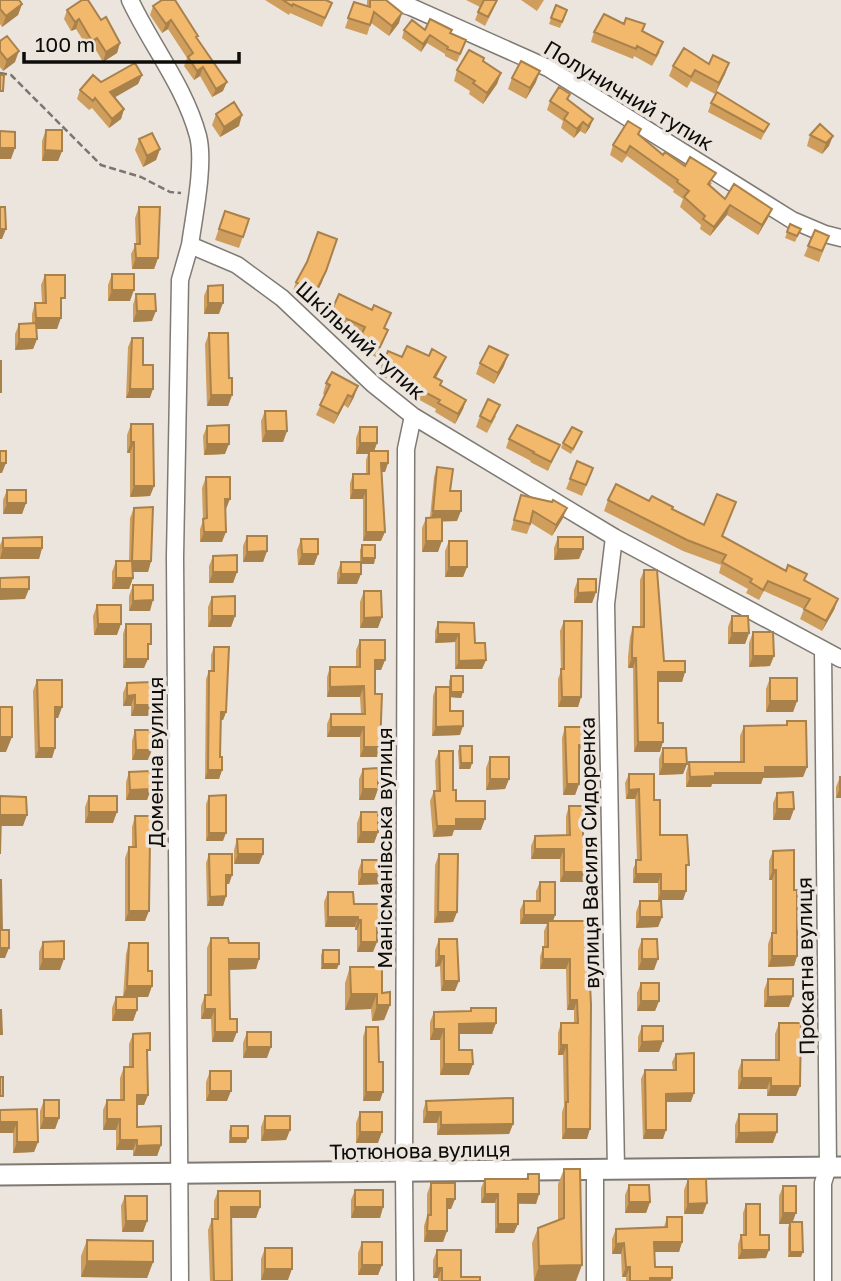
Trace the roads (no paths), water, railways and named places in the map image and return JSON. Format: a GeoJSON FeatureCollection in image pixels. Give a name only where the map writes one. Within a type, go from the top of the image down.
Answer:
{"type":"FeatureCollection","features":[{"type":"Feature","properties":{"kind":"street"},"geometry":{"type":"LineString","coordinates":[[130,0],[178,86],[198,137],[200,153],[197,195],[190,245]]}},
{"type":"Feature","properties":{"kind":"street","name":"Полуничний тупик"},"geometry":{"type":"LineString","coordinates":[[388,0],[411,6],[548,68],[792,220],[841,238]]}},
{"type":"Feature","properties":{"kind":"street","name":"Шкільний тупик"},"geometry":{"type":"LineString","coordinates":[[190,245],[237,265],[282,298],[373,384],[413,416],[614,537],[841,659]]}},
{"type":"Feature","properties":{"kind":"street","name":"Доменна вулиця"},"geometry":{"type":"LineString","coordinates":[[180,1281],[176,530],[180,280],[190,245]]}},
{"type":"Feature","properties":{"kind":"street","name":"Манісманівська вулиця"},"geometry":{"type":"LineString","coordinates":[[405,1281],[406,449],[413,416]]}},
{"type":"Feature","properties":{"kind":"street","name":"вулиця Василя Сидоренка"},"geometry":{"type":"LineString","coordinates":[[614,537],[606,604],[616,1170]]}},
{"type":"Feature","properties":{"kind":"street","name":"Прокатна вулиця"},"geometry":{"type":"LineString","coordinates":[[823,650],[834,1167],[823,1184],[823,1281]]}},
{"type":"Feature","properties":{"kind":"street","name":"Тютюнова вулиця"},"geometry":{"type":"LineString","coordinates":[[0,1175],[834,1167]]}},
{"type":"Feature","properties":{"kind":"street"},"geometry":{"type":"LineString","coordinates":[[595,1170],[595,1281]]}}]}
